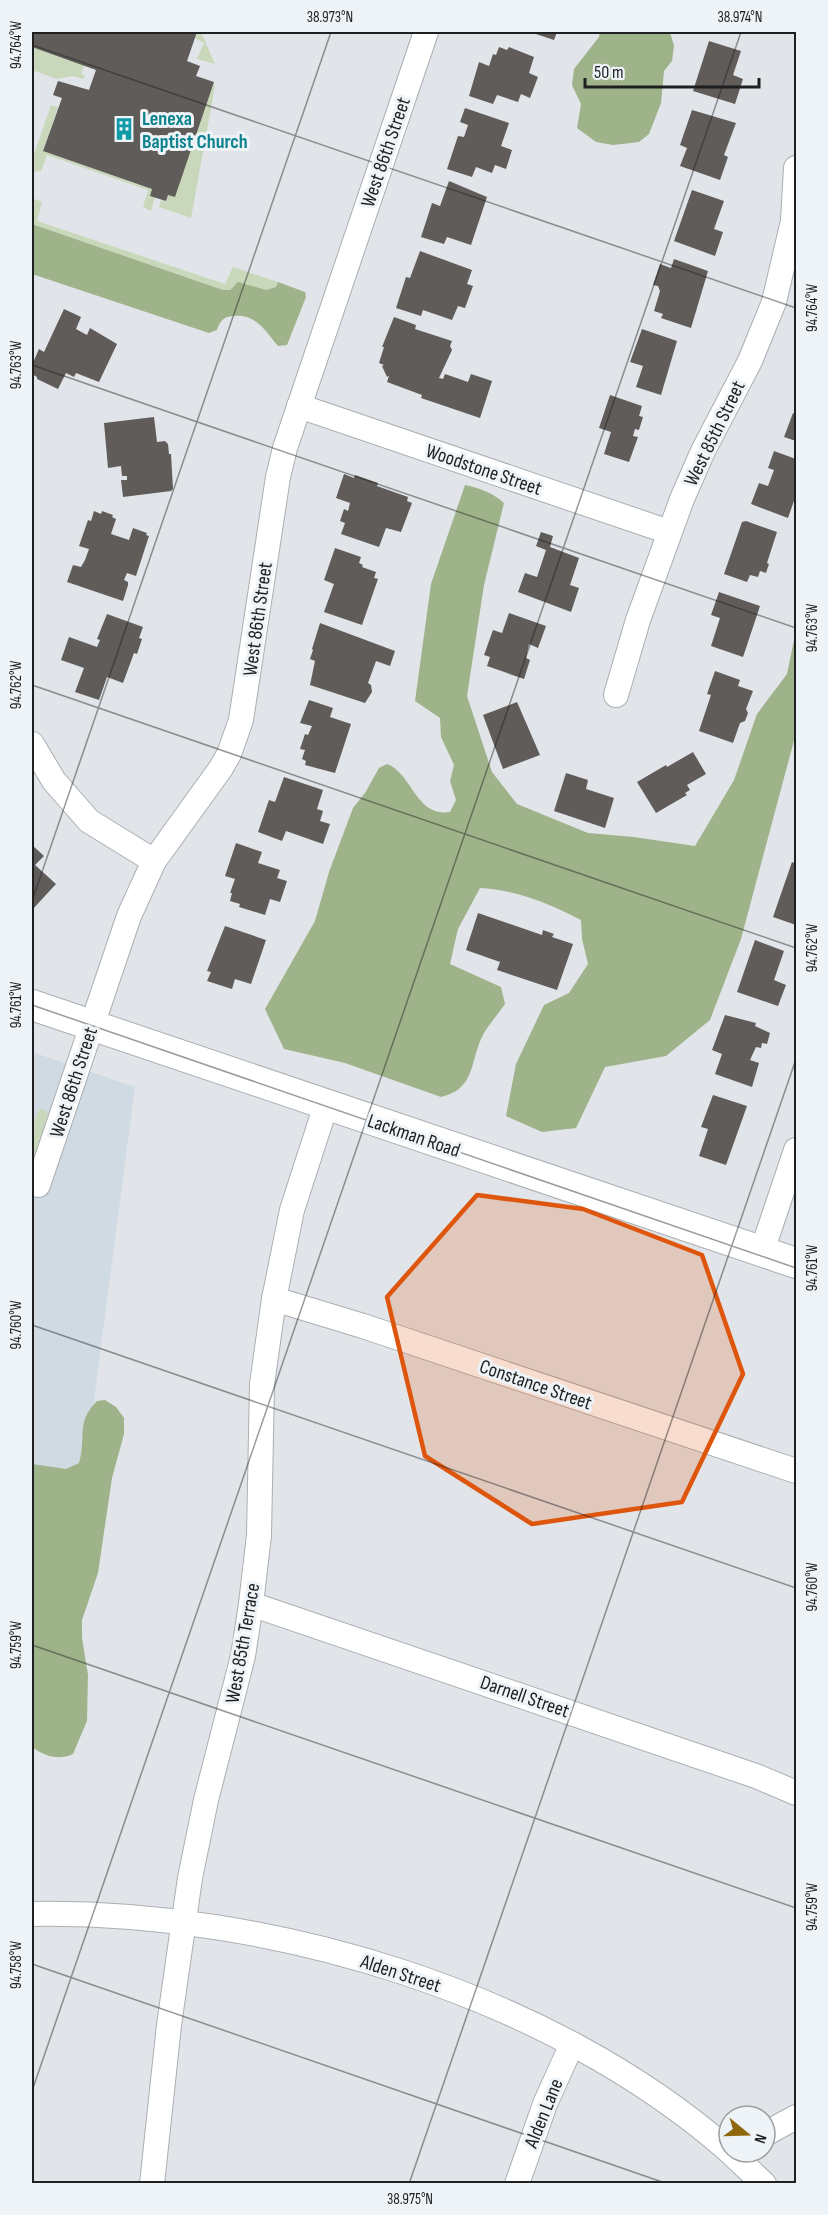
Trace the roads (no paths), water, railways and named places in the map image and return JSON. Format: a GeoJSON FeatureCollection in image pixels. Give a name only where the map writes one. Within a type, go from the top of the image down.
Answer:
{"type":"FeatureCollection","features":[{"type":"Feature","properties":{"kind":"main road","name":"Lackman Road"},"geometry":{"type":"LineString","coordinates":[[32,1005],[796,1263]]}},
{"type":"Feature","properties":{"kind":"street","name":"West 86th Street"},"geometry":{"type":"LineString","coordinates":[[38,1185],[129,916],[154,861],[229,754],[241,720],[278,477],[285,448],[426,32]]}},
{"type":"Feature","properties":{"kind":"street","name":"West 85th Street"},"geometry":{"type":"LineString","coordinates":[[616,694],[638,620],[669,532],[703,451],[750,361],[774,302],[793,221],[796,168]]}},
{"type":"Feature","properties":{"kind":"street","name":"Woodstone Street"},"geometry":{"type":"LineString","coordinates":[[299,406],[669,532]]}},
{"type":"Feature","properties":{"kind":"street"},"geometry":{"type":"LineString","coordinates":[[32,744],[54,781],[89,821],[154,861]]}},
{"type":"Feature","properties":{"kind":"street","name":"West 85th Terrace"},"geometry":{"type":"LineString","coordinates":[[152,2184],[168,2036],[190,1878],[206,1800],[243,1656],[251,1604],[259,1535],[262,1384],[274,1299],[292,1210],[326,1105]]}},
{"type":"Feature","properties":{"kind":"street"},"geometry":{"type":"LineString","coordinates":[[762,1251],[796,1150]]}},
{"type":"Feature","properties":{"kind":"street","name":"Constance Street"},"geometry":{"type":"LineString","coordinates":[[274,1299],[363,1326],[796,1471]]}},
{"type":"Feature","properties":{"kind":"street","name":"Darnell Street"},"geometry":{"type":"LineString","coordinates":[[251,1604],[756,1776],[796,1794]]}},
{"type":"Feature","properties":{"kind":"street","name":"Alden Street"},"geometry":{"type":"LineString","coordinates":[[32,1914],[150,1920],[218,1928],[321,1948],[412,1975],[500,2008],[572,2044],[642,2084],[717,2140]]}},
{"type":"Feature","properties":{"kind":"street","name":"Alden Lane"},"geometry":{"type":"LineString","coordinates":[[517,2184],[545,2104],[572,2044]]}},
{"type":"Feature","properties":{"kind":"street"},"geometry":{"type":"LineString","coordinates":[[777,2127],[796,2117]]}},
{"type":"Feature","properties":{"kind":"street","name":"Alden Street"},"geometry":{"type":"LineString","coordinates":[[743,2164],[764,2184]]}},
{"type":"Feature","properties":{"kind":"place","name":"Lenexa Baptist Church"},"geometry":{"type":"Point","coordinates":[124,129]}}]}
